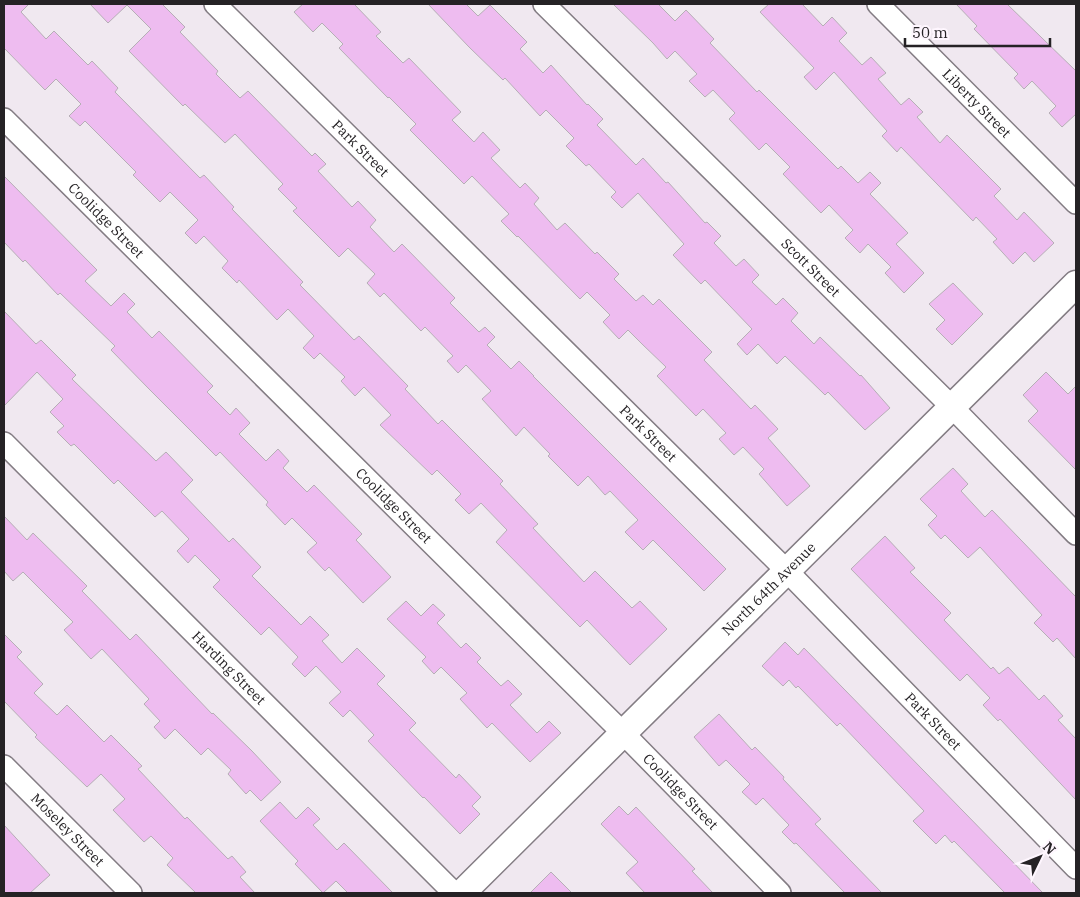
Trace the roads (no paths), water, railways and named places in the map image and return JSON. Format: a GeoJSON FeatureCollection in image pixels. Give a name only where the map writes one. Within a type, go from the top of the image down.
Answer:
{"type":"FeatureCollection","features":[{"type":"Feature","properties":{"kind":"street","name":"Park Street"},"geometry":{"type":"LineString","coordinates":[[215,4],[787,571],[1076,868]]}},
{"type":"Feature","properties":{"kind":"street","name":"Scott Street"},"geometry":{"type":"LineString","coordinates":[[544,4],[952,407],[1076,534]]}},
{"type":"Feature","properties":{"kind":"street","name":"Liberty Street"},"geometry":{"type":"LineString","coordinates":[[878,4],[1076,203]]}},
{"type":"Feature","properties":{"kind":"street","name":"Coolidge Street"},"geometry":{"type":"LineString","coordinates":[[4,119],[623,733],[780,893]]}},
{"type":"Feature","properties":{"kind":"street","name":"North 64th Avenue"},"geometry":{"type":"LineString","coordinates":[[462,893],[1076,284]]}},
{"type":"Feature","properties":{"kind":"street","name":"Harding Street"},"geometry":{"type":"LineString","coordinates":[[4,442],[454,893]]}},
{"type":"Feature","properties":{"kind":"street","name":"Moseley Street"},"geometry":{"type":"LineString","coordinates":[[4,766],[131,893]]}}]}
